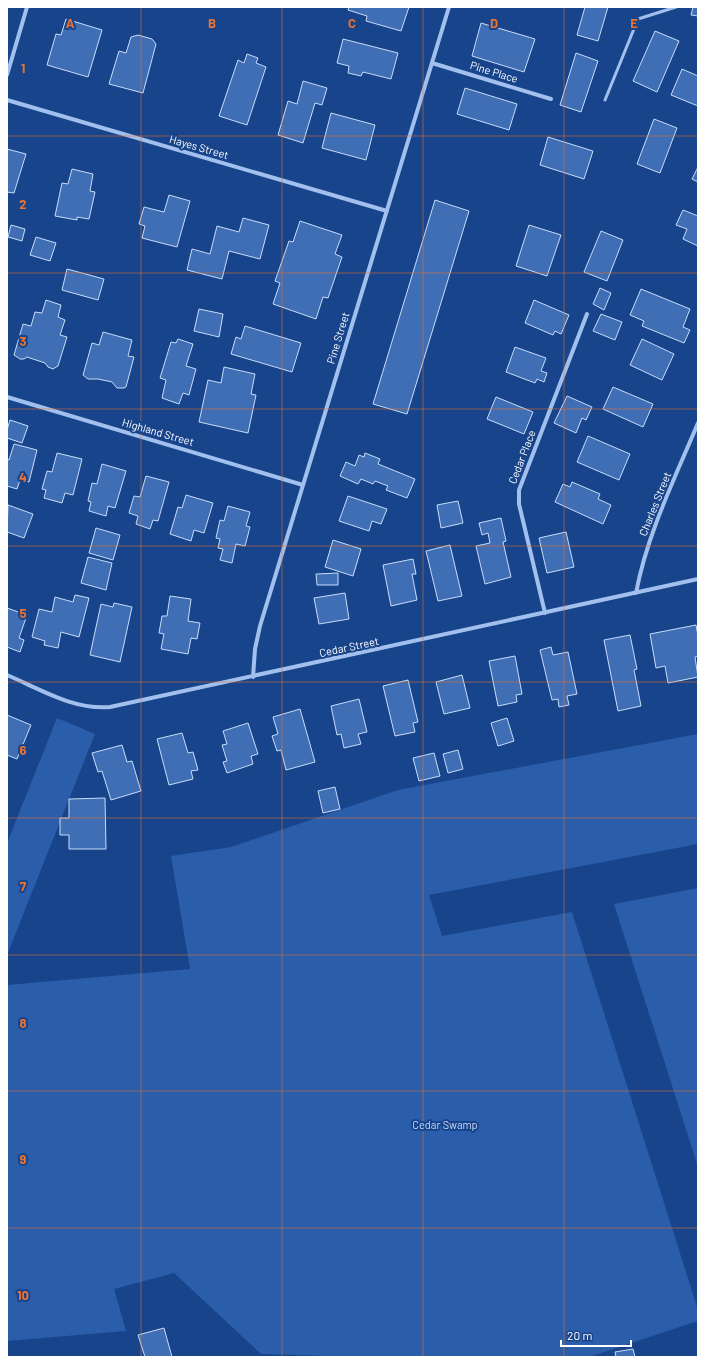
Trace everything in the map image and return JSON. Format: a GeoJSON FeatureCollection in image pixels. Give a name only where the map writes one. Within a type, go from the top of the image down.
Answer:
{"type":"FeatureCollection","features":[{"type":"Feature","properties":{"kind":"street"},"geometry":{"type":"LineString","coordinates":[[7,75],[27,7]]}},
{"type":"Feature","properties":{"kind":"street","name":"Pine Street"},"geometry":{"type":"LineString","coordinates":[[253,677],[260,626],[449,7]]}},
{"type":"Feature","properties":{"kind":"street","name":"Pine Place"},"geometry":{"type":"LineString","coordinates":[[432,63],[551,99]]}},
{"type":"Feature","properties":{"kind":"street","name":"Hayes Street"},"geometry":{"type":"LineString","coordinates":[[7,100],[387,211]]}},
{"type":"Feature","properties":{"kind":"street","name":"Cedar Place"},"geometry":{"type":"LineString","coordinates":[[545,613],[518,498],[519,490],[587,314]]}},
{"type":"Feature","properties":{"kind":"street","name":"Highland Street"},"geometry":{"type":"LineString","coordinates":[[7,398],[303,485]]}},
{"type":"Feature","properties":{"kind":"street","name":"Charles Street"},"geometry":{"type":"LineString","coordinates":[[636,593],[641,567],[650,541],[698,423]]}},
{"type":"Feature","properties":{"kind":"street","name":"Cedar Street"},"geometry":{"type":"LineString","coordinates":[[7,675],[79,706],[100,708],[121,706],[698,579]]}},
{"type":"Feature","properties":{"kind":"lane"},"geometry":{"type":"LineString","coordinates":[[605,100],[638,19],[676,7]]}},
{"type":"Feature","properties":{"kind":"green space"},"geometry":{"type":"Polygon","coordinates":[[[57,718],[95,734],[7,955],[7,843],[57,718]]]}},
{"type":"Feature","properties":{"kind":"green space","name":"Cedar Swamp"},"geometry":{"type":"Polygon","coordinates":[[[698,734],[698,844],[429,895],[442,936],[572,912],[698,1310],[698,1321],[589,1357],[326,1357],[261,1354],[174,1273],[114,1289],[126,1331],[7,1341],[7,985],[190,969],[171,856],[231,847],[398,790],[698,734]]]}},
{"type":"Feature","properties":{"kind":"green space"},"geometry":{"type":"Polygon","coordinates":[[[698,888],[698,1167],[614,904],[698,888]]]}},
{"type":"Feature","properties":{"kind":"building"},"geometry":{"type":"Polygon","coordinates":[[[349,7],[409,7],[401,31],[366,21],[367,16],[348,10],[349,7]]]}},
{"type":"Feature","properties":{"kind":"building"},"geometry":{"type":"Polygon","coordinates":[[[585,7],[608,7],[598,41],[577,35],[585,7]]]}},
{"type":"Feature","properties":{"kind":"building"},"geometry":{"type":"Polygon","coordinates":[[[693,7],[698,7],[698,16],[691,15],[693,7]]]}},
{"type":"Feature","properties":{"kind":"building"},"geometry":{"type":"Polygon","coordinates":[[[66,19],[102,30],[88,77],[47,65],[56,34],[61,35],[66,19]]]}},
{"type":"Feature","properties":{"kind":"building"},"geometry":{"type":"Polygon","coordinates":[[[481,23],[535,39],[524,72],[472,56],[481,23]]]}},
{"type":"Feature","properties":{"kind":"building"},"geometry":{"type":"Polygon","coordinates":[[[655,31],[679,41],[657,92],[633,81],[655,31]]]}},
{"type":"Feature","properties":{"kind":"building"},"geometry":{"type":"Polygon","coordinates":[[[138,35],[152,39],[156,44],[143,93],[109,84],[119,51],[126,53],[131,37],[138,35]]]}},
{"type":"Feature","properties":{"kind":"building"},"geometry":{"type":"Polygon","coordinates":[[[343,39],[398,53],[391,79],[363,72],[361,76],[348,73],[349,66],[337,63],[343,39]]]}},
{"type":"Feature","properties":{"kind":"building"},"geometry":{"type":"Polygon","coordinates":[[[576,53],[598,61],[581,112],[560,105],[576,53]]]}},
{"type":"Feature","properties":{"kind":"building"},"geometry":{"type":"Polygon","coordinates":[[[247,54],[258,58],[256,63],[266,67],[247,125],[219,116],[238,60],[244,63],[247,54]]]}},
{"type":"Feature","properties":{"kind":"building"},"geometry":{"type":"Polygon","coordinates":[[[682,69],[698,76],[698,106],[671,95],[682,69]]]}},
{"type":"Feature","properties":{"kind":"building"},"geometry":{"type":"Polygon","coordinates":[[[303,81],[327,88],[322,105],[315,103],[303,143],[278,135],[288,101],[297,104],[303,81]]]}},
{"type":"Feature","properties":{"kind":"building"},"geometry":{"type":"Polygon","coordinates":[[[465,88],[517,104],[509,130],[457,114],[465,88]]]}},
{"type":"Feature","properties":{"kind":"building"},"geometry":{"type":"Polygon","coordinates":[[[331,113],[375,125],[366,160],[322,148],[331,113]]]}},
{"type":"Feature","properties":{"kind":"building"},"geometry":{"type":"Polygon","coordinates":[[[654,119],[677,128],[660,173],[637,164],[654,119]]]}},
{"type":"Feature","properties":{"kind":"building"},"geometry":{"type":"Polygon","coordinates":[[[548,137],[593,151],[584,179],[540,165],[548,137]]]}},
{"type":"Feature","properties":{"kind":"building"},"geometry":{"type":"Polygon","coordinates":[[[7,149],[26,154],[14,193],[7,192],[7,149]]]}},
{"type":"Feature","properties":{"kind":"building"},"geometry":{"type":"Polygon","coordinates":[[[698,167],[698,182],[692,179],[698,167]]]}},
{"type":"Feature","properties":{"kind":"building"},"geometry":{"type":"Polygon","coordinates":[[[72,169],[93,174],[90,191],[95,192],[89,219],[77,217],[77,220],[55,216],[62,183],[68,184],[72,169]]]}},
{"type":"Feature","properties":{"kind":"building"},"geometry":{"type":"Polygon","coordinates":[[[169,195],[190,201],[177,247],[142,238],[145,226],[139,224],[144,207],[164,212],[169,195]]]}},
{"type":"Feature","properties":{"kind":"building"},"geometry":{"type":"Polygon","coordinates":[[[435,200],[469,211],[407,414],[373,404],[435,200]]]}},
{"type":"Feature","properties":{"kind":"building"},"geometry":{"type":"Polygon","coordinates":[[[683,210],[698,216],[698,246],[683,239],[687,229],[676,225],[683,210]]]}},
{"type":"Feature","properties":{"kind":"building"},"geometry":{"type":"Polygon","coordinates":[[[243,218],[269,225],[260,259],[229,251],[222,279],[187,270],[192,249],[210,254],[217,226],[239,232],[243,218]]]}},
{"type":"Feature","properties":{"kind":"building"},"geometry":{"type":"Polygon","coordinates":[[[300,221],[342,235],[335,254],[342,257],[328,298],[323,297],[316,319],[273,304],[280,283],[275,281],[289,241],[293,242],[300,221]]]}},
{"type":"Feature","properties":{"kind":"building"},"geometry":{"type":"Polygon","coordinates":[[[11,225],[25,229],[22,241],[8,237],[11,225]]]}},
{"type":"Feature","properties":{"kind":"building"},"geometry":{"type":"Polygon","coordinates":[[[529,225],[561,235],[547,276],[516,266],[529,225]]]}},
{"type":"Feature","properties":{"kind":"building"},"geometry":{"type":"Polygon","coordinates":[[[601,231],[623,240],[607,281],[584,272],[601,231]]]}},
{"type":"Feature","properties":{"kind":"building"},"geometry":{"type":"Polygon","coordinates":[[[36,237],[56,243],[50,261],[30,255],[36,237]]]}},
{"type":"Feature","properties":{"kind":"building"},"geometry":{"type":"Polygon","coordinates":[[[67,269],[104,279],[98,300],[62,290],[67,269]]]}},
{"type":"Feature","properties":{"kind":"building"},"geometry":{"type":"Polygon","coordinates":[[[600,288],[611,293],[604,310],[593,304],[600,288]]]}},
{"type":"Feature","properties":{"kind":"building"},"geometry":{"type":"Polygon","coordinates":[[[641,289],[690,309],[683,327],[690,330],[684,343],[642,326],[644,321],[630,315],[641,289]]]}},
{"type":"Feature","properties":{"kind":"building"},"geometry":{"type":"Polygon","coordinates":[[[46,300],[61,305],[58,317],[65,320],[60,335],[67,337],[58,366],[53,369],[48,367],[45,363],[27,357],[20,359],[14,355],[23,324],[31,326],[35,312],[42,313],[46,300]]]}},
{"type":"Feature","properties":{"kind":"building"},"geometry":{"type":"Polygon","coordinates":[[[534,300],[569,315],[561,334],[555,331],[553,335],[525,323],[534,300]]]}},
{"type":"Feature","properties":{"kind":"building"},"geometry":{"type":"Polygon","coordinates":[[[199,309],[223,314],[219,337],[194,331],[199,309]]]}},
{"type":"Feature","properties":{"kind":"building"},"geometry":{"type":"Polygon","coordinates":[[[601,314],[622,322],[615,340],[593,331],[601,314]]]}},
{"type":"Feature","properties":{"kind":"building"},"geometry":{"type":"Polygon","coordinates":[[[245,326],[301,343],[292,372],[231,354],[236,337],[241,339],[245,326]]]}},
{"type":"Feature","properties":{"kind":"building"},"geometry":{"type":"Polygon","coordinates":[[[103,332],[132,340],[128,356],[134,357],[126,387],[124,388],[117,388],[112,382],[98,379],[88,379],[83,375],[92,343],[99,345],[103,332]]]}},
{"type":"Feature","properties":{"kind":"building"},"geometry":{"type":"Polygon","coordinates":[[[178,339],[193,344],[186,366],[196,369],[189,395],[183,393],[179,404],[162,398],[166,380],[160,378],[171,342],[176,343],[178,339]]]}},
{"type":"Feature","properties":{"kind":"building"},"geometry":{"type":"Polygon","coordinates":[[[642,339],[674,354],[662,380],[630,365],[642,339]]]}},
{"type":"Feature","properties":{"kind":"building"},"geometry":{"type":"Polygon","coordinates":[[[515,347],[546,358],[541,371],[547,373],[544,382],[537,379],[535,383],[506,372],[515,347]]]}},
{"type":"Feature","properties":{"kind":"building"},"geometry":{"type":"Polygon","coordinates":[[[224,367],[255,374],[251,394],[256,395],[248,433],[199,422],[208,380],[221,383],[224,367]]]}},
{"type":"Feature","properties":{"kind":"building"},"geometry":{"type":"Polygon","coordinates":[[[613,387],[653,404],[643,427],[603,409],[613,387]]]}},
{"type":"Feature","properties":{"kind":"building"},"geometry":{"type":"Polygon","coordinates":[[[567,396],[592,407],[586,420],[582,418],[576,433],[554,423],[567,396]]]}},
{"type":"Feature","properties":{"kind":"building"},"geometry":{"type":"Polygon","coordinates":[[[496,397],[533,412],[524,434],[487,419],[496,397]]]}},
{"type":"Feature","properties":{"kind":"building"},"geometry":{"type":"Polygon","coordinates":[[[10,420],[28,426],[22,443],[7,438],[7,430],[10,420]]]}},
{"type":"Feature","properties":{"kind":"building"},"geometry":{"type":"Polygon","coordinates":[[[588,436],[630,454],[619,480],[577,462],[588,436]]]}},
{"type":"Feature","properties":{"kind":"building"},"geometry":{"type":"Polygon","coordinates":[[[14,444],[37,450],[29,482],[20,480],[17,489],[7,486],[7,459],[9,460],[14,444]]]}},
{"type":"Feature","properties":{"kind":"building"},"geometry":{"type":"Polygon","coordinates":[[[57,453],[82,459],[73,495],[65,493],[62,503],[44,498],[46,490],[42,489],[47,471],[52,472],[57,453]]]}},
{"type":"Feature","properties":{"kind":"building"},"geometry":{"type":"Polygon","coordinates":[[[365,453],[380,459],[378,464],[415,479],[407,498],[386,490],[388,486],[375,481],[373,484],[361,479],[358,484],[340,476],[346,462],[355,466],[359,455],[364,457],[365,453]]]}},
{"type":"Feature","properties":{"kind":"building"},"geometry":{"type":"Polygon","coordinates":[[[102,464],[126,471],[115,508],[108,506],[106,516],[89,511],[91,502],[88,501],[92,483],[97,484],[102,464]]]}},
{"type":"Feature","properties":{"kind":"building"},"geometry":{"type":"Polygon","coordinates":[[[146,476],[169,482],[158,521],[153,520],[150,529],[136,524],[138,516],[129,513],[134,496],[140,497],[146,476]]]}},
{"type":"Feature","properties":{"kind":"building"},"geometry":{"type":"Polygon","coordinates":[[[572,482],[600,494],[598,499],[611,505],[603,524],[555,502],[563,484],[570,487],[572,482]]]}},
{"type":"Feature","properties":{"kind":"building"},"geometry":{"type":"Polygon","coordinates":[[[186,495],[213,503],[204,533],[194,530],[191,541],[170,534],[178,507],[182,508],[186,495]]]}},
{"type":"Feature","properties":{"kind":"building"},"geometry":{"type":"Polygon","coordinates":[[[348,496],[387,509],[381,524],[372,521],[369,531],[339,521],[348,496]]]}},
{"type":"Feature","properties":{"kind":"building"},"geometry":{"type":"Polygon","coordinates":[[[458,501],[463,523],[441,528],[437,505],[458,501]]]}},
{"type":"Feature","properties":{"kind":"building"},"geometry":{"type":"Polygon","coordinates":[[[8,505],[33,514],[24,538],[7,532],[8,505]]]}},
{"type":"Feature","properties":{"kind":"building"},"geometry":{"type":"Polygon","coordinates":[[[228,506],[250,512],[246,526],[250,527],[245,546],[236,544],[232,563],[220,560],[223,549],[218,548],[220,539],[216,538],[220,520],[224,521],[228,506]]]}},
{"type":"Feature","properties":{"kind":"building"},"geometry":{"type":"Polygon","coordinates":[[[501,518],[506,541],[503,542],[511,577],[485,584],[476,546],[490,543],[488,533],[482,535],[479,523],[501,518]]]}},
{"type":"Feature","properties":{"kind":"building"},"geometry":{"type":"Polygon","coordinates":[[[96,528],[120,535],[113,560],[89,553],[96,528]]]}},
{"type":"Feature","properties":{"kind":"building"},"geometry":{"type":"Polygon","coordinates":[[[566,532],[574,567],[547,573],[539,538],[566,532]]]}},
{"type":"Feature","properties":{"kind":"building"},"geometry":{"type":"Polygon","coordinates":[[[333,540],[361,549],[353,576],[325,567],[333,540]]]}},
{"type":"Feature","properties":{"kind":"building"},"geometry":{"type":"Polygon","coordinates":[[[450,545],[462,596],[438,601],[426,551],[450,545]]]}},
{"type":"Feature","properties":{"kind":"building"},"geometry":{"type":"Polygon","coordinates":[[[88,557],[112,563],[106,590],[81,583],[88,557]]]}},
{"type":"Feature","properties":{"kind":"building"},"geometry":{"type":"Polygon","coordinates":[[[413,559],[416,574],[412,574],[417,600],[391,606],[383,565],[413,559]]]}},
{"type":"Feature","properties":{"kind":"building"},"geometry":{"type":"Polygon","coordinates":[[[338,573],[338,585],[317,585],[316,574],[338,573]]]}},
{"type":"Feature","properties":{"kind":"building"},"geometry":{"type":"Polygon","coordinates":[[[345,593],[349,619],[319,624],[314,598],[345,593]]]}},
{"type":"Feature","properties":{"kind":"building"},"geometry":{"type":"Polygon","coordinates":[[[75,595],[89,598],[79,637],[61,632],[58,648],[44,645],[45,641],[32,637],[39,609],[52,612],[55,597],[73,602],[75,595]]]}},
{"type":"Feature","properties":{"kind":"building"},"geometry":{"type":"Polygon","coordinates":[[[170,596],[191,599],[188,621],[200,623],[197,639],[191,638],[188,654],[161,649],[164,634],[159,633],[162,616],[167,616],[170,596]]]}},
{"type":"Feature","properties":{"kind":"building"},"geometry":{"type":"Polygon","coordinates":[[[114,603],[132,607],[120,662],[90,655],[101,604],[113,607],[114,603]]]}},
{"type":"Feature","properties":{"kind":"building"},"geometry":{"type":"Polygon","coordinates":[[[7,608],[27,615],[19,638],[24,640],[20,652],[7,647],[7,608]]]}},
{"type":"Feature","properties":{"kind":"building"},"geometry":{"type":"Polygon","coordinates":[[[696,625],[698,636],[698,656],[695,657],[698,677],[668,683],[665,666],[656,668],[650,634],[696,625]]]}},
{"type":"Feature","properties":{"kind":"building"},"geometry":{"type":"Polygon","coordinates":[[[630,635],[637,669],[634,670],[641,706],[618,711],[604,640],[630,635]]]}},
{"type":"Feature","properties":{"kind":"building"},"geometry":{"type":"Polygon","coordinates":[[[551,647],[553,655],[568,652],[577,694],[567,696],[569,705],[559,707],[558,699],[552,700],[540,650],[551,647]]]}},
{"type":"Feature","properties":{"kind":"building"},"geometry":{"type":"Polygon","coordinates":[[[515,656],[522,694],[516,695],[517,702],[498,706],[489,661],[515,656]]]}},
{"type":"Feature","properties":{"kind":"building"},"geometry":{"type":"Polygon","coordinates":[[[462,675],[470,708],[444,714],[436,682],[462,675]]]}},
{"type":"Feature","properties":{"kind":"building"},"geometry":{"type":"Polygon","coordinates":[[[408,680],[418,722],[413,723],[415,732],[395,736],[383,686],[408,680]]]}},
{"type":"Feature","properties":{"kind":"building"},"geometry":{"type":"Polygon","coordinates":[[[359,699],[367,732],[358,734],[361,744],[344,748],[341,734],[337,735],[331,706],[359,699]]]}},
{"type":"Feature","properties":{"kind":"building"},"geometry":{"type":"Polygon","coordinates":[[[300,709],[315,762],[286,770],[281,750],[277,751],[272,736],[278,734],[273,717],[300,709]]]}},
{"type":"Feature","properties":{"kind":"building"},"geometry":{"type":"Polygon","coordinates":[[[7,715],[31,725],[17,759],[7,755],[7,715]]]}},
{"type":"Feature","properties":{"kind":"building"},"geometry":{"type":"Polygon","coordinates":[[[507,718],[514,741],[498,746],[491,723],[507,718]]]}},
{"type":"Feature","properties":{"kind":"building"},"geometry":{"type":"Polygon","coordinates":[[[248,723],[258,754],[251,756],[253,764],[227,773],[223,762],[227,761],[222,745],[227,744],[223,731],[248,723]]]}},
{"type":"Feature","properties":{"kind":"building"},"geometry":{"type":"Polygon","coordinates":[[[182,733],[188,753],[193,752],[198,770],[191,771],[193,779],[169,785],[157,739],[182,733]]]}},
{"type":"Feature","properties":{"kind":"building"},"geometry":{"type":"Polygon","coordinates":[[[122,745],[127,762],[132,761],[141,791],[111,800],[102,771],[98,772],[92,753],[122,745]]]}},
{"type":"Feature","properties":{"kind":"building"},"geometry":{"type":"Polygon","coordinates":[[[458,750],[463,769],[448,773],[443,754],[458,750]]]}},
{"type":"Feature","properties":{"kind":"building"},"geometry":{"type":"Polygon","coordinates":[[[434,753],[440,776],[419,781],[413,758],[434,753]]]}},
{"type":"Feature","properties":{"kind":"building"},"geometry":{"type":"Polygon","coordinates":[[[335,787],[340,809],[323,813],[318,791],[335,787]]]}},
{"type":"Feature","properties":{"kind":"building"},"geometry":{"type":"Polygon","coordinates":[[[105,798],[106,849],[69,849],[69,835],[60,835],[60,818],[69,818],[69,799],[105,798]]]}},
{"type":"Feature","properties":{"kind":"building"},"geometry":{"type":"Polygon","coordinates":[[[164,1328],[172,1357],[145,1357],[138,1335],[164,1328]]]}},
{"type":"Feature","properties":{"kind":"building"},"geometry":{"type":"Polygon","coordinates":[[[633,1349],[635,1357],[616,1357],[615,1352],[633,1349]]]}}]}
